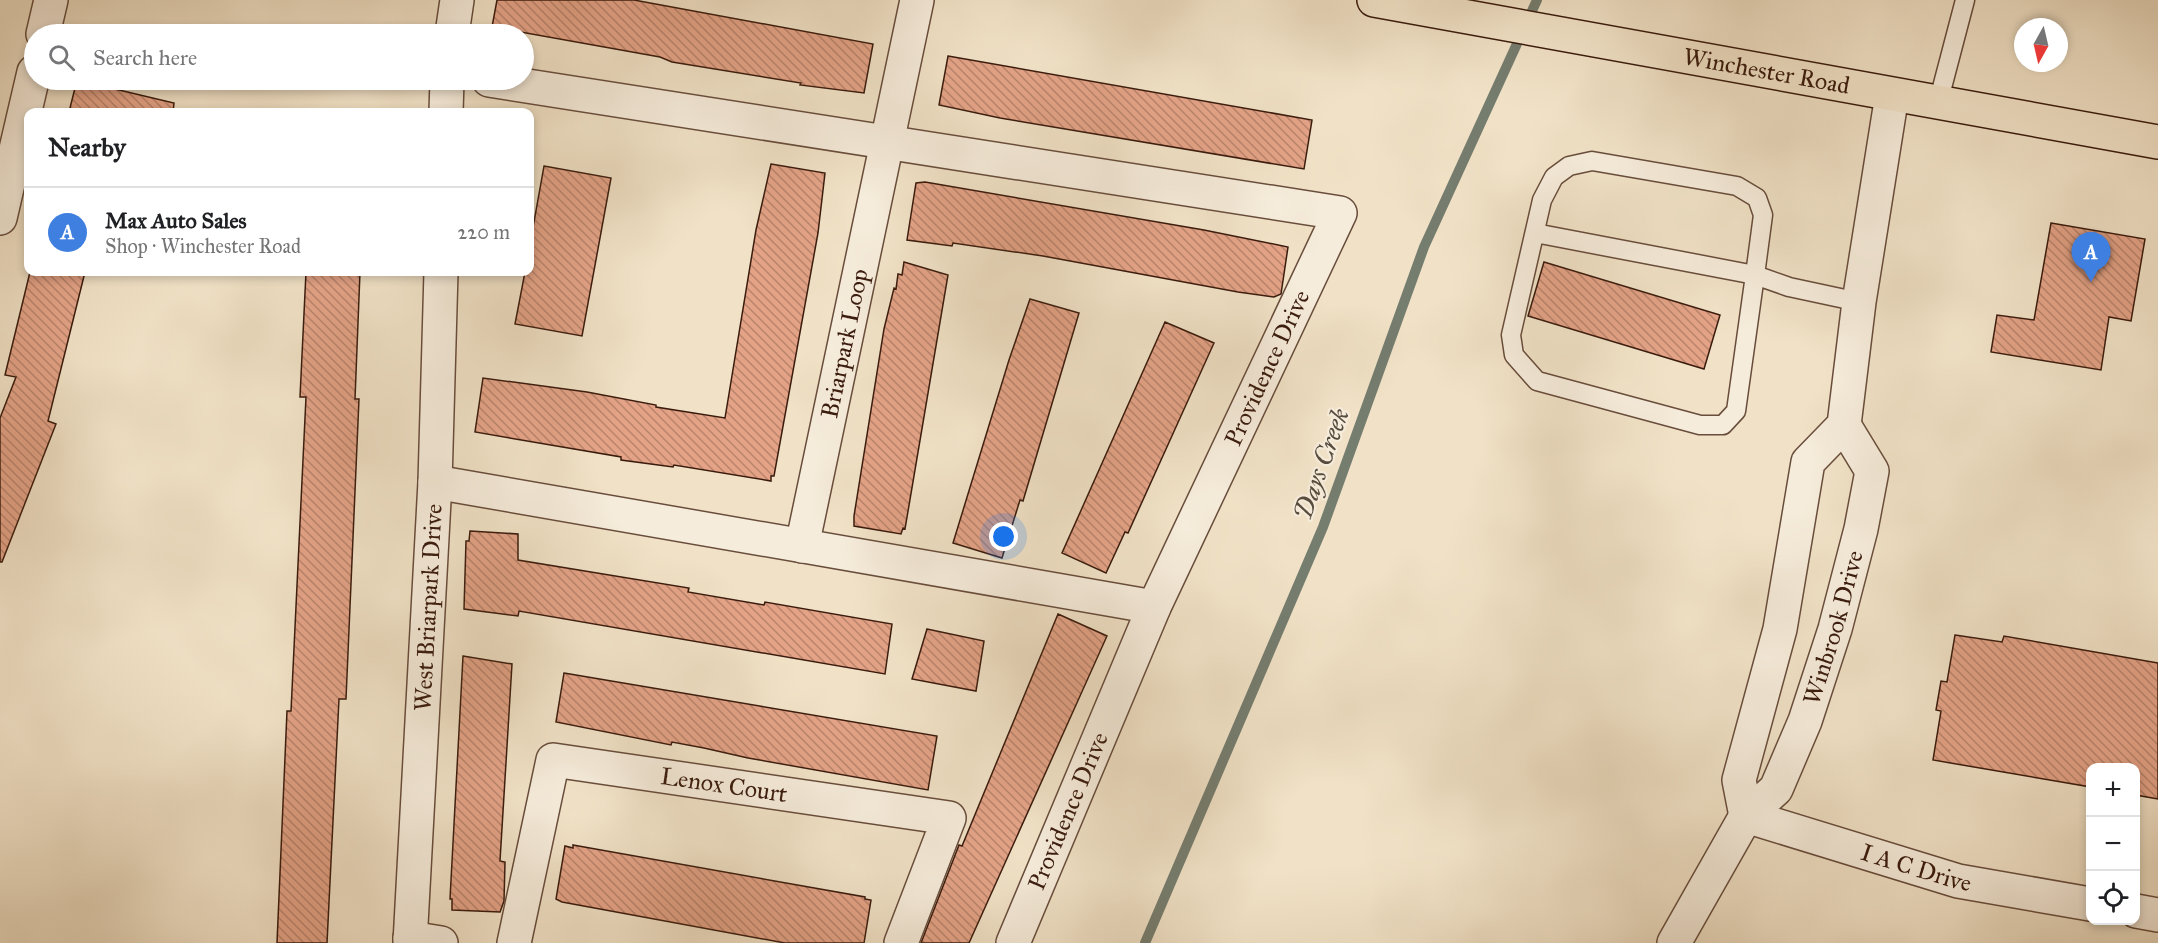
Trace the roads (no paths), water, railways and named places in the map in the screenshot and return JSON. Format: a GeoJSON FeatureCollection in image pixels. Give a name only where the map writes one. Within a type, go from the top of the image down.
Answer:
{"type":"FeatureCollection","features":[{"type":"Feature","properties":{"kind":"main road","name":"Winchester Road"},"geometry":{"type":"LineString","coordinates":[[1387,2],[1892,95],[2158,141]]}},
{"type":"Feature","properties":{"kind":"street"},"geometry":{"type":"LineString","coordinates":[[47,24],[51,0]]}},
{"type":"Feature","properties":{"kind":"street"},"geometry":{"type":"LineString","coordinates":[[453,24],[457,0]]}},
{"type":"Feature","properties":{"kind":"street","name":"Briarpark Loop"},"geometry":{"type":"LineString","coordinates":[[802,546],[917,0]]}},
{"type":"Feature","properties":{"kind":"street"},"geometry":{"type":"LineString","coordinates":[[534,87],[888,140]]}},
{"type":"Feature","properties":{"kind":"street"},"geometry":{"type":"LineString","coordinates":[[26,108],[30,90]]}},
{"type":"Feature","properties":{"kind":"street"},"geometry":{"type":"LineString","coordinates":[[446,108],[447,90]]}},
{"type":"Feature","properties":{"kind":"street"},"geometry":{"type":"LineString","coordinates":[[1844,425],[1859,302],[1892,95]]}},
{"type":"Feature","properties":{"kind":"street"},"geometry":{"type":"LineString","coordinates":[[0,219],[24,115]]}},
{"type":"Feature","properties":{"kind":"street","name":"Providence Drive"},"geometry":{"type":"LineString","coordinates":[[888,140],[1340,213],[1154,607],[1013,943]]}},
{"type":"Feature","properties":{"kind":"street","name":"West Briarpark Drive"},"geometry":{"type":"LineString","coordinates":[[420,942],[441,276]]}},
{"type":"Feature","properties":{"kind":"street","name":"Winbrook Drive"},"geometry":{"type":"LineString","coordinates":[[1674,943],[1746,816],[1776,789],[1804,721],[1835,628],[1861,529],[1872,471],[1844,425],[1808,462],[1780,629],[1739,780],[1746,816]]}},
{"type":"Feature","properties":{"kind":"street"},"geometry":{"type":"LineString","coordinates":[[435,482],[1154,607]]}},
{"type":"Feature","properties":{"kind":"street","name":"Lenox Court"},"geometry":{"type":"LineString","coordinates":[[514,943],[553,760],[949,818],[901,943]]}},
{"type":"Feature","properties":{"kind":"street","name":"I A C Drive"},"geometry":{"type":"LineString","coordinates":[[1746,816],[1958,881],[2086,903]]}},
{"type":"Feature","properties":{"kind":"street"},"geometry":{"type":"LineString","coordinates":[[2140,912],[2158,915]]}},
{"type":"Feature","properties":{"kind":"lane"},"geometry":{"type":"LineString","coordinates":[[1938,103],[1965,0]]}},
{"type":"Feature","properties":{"kind":"lane"},"geometry":{"type":"LineString","coordinates":[[1592,160],[1737,186],[1757,198],[1763,215],[1755,275],[1736,411],[1723,424],[1700,425],[1537,381],[1514,355],[1511,335],[1542,200],[1554,177],[1569,166],[1592,160]]}},
{"type":"Feature","properties":{"kind":"lane"},"geometry":{"type":"LineString","coordinates":[[1534,233],[1755,275],[1789,287],[1859,302]]}},
{"type":"Feature","properties":{"kind":"waterway","name":"Days Creek"},"geometry":{"type":"LineString","coordinates":[[1145,943],[1323,527],[1424,247],[1537,0]]}},
{"type":"Feature","properties":{"kind":"place","name":"Max Auto Sales"},"geometry":{"type":"Point","coordinates":[2091,282]}}]}
